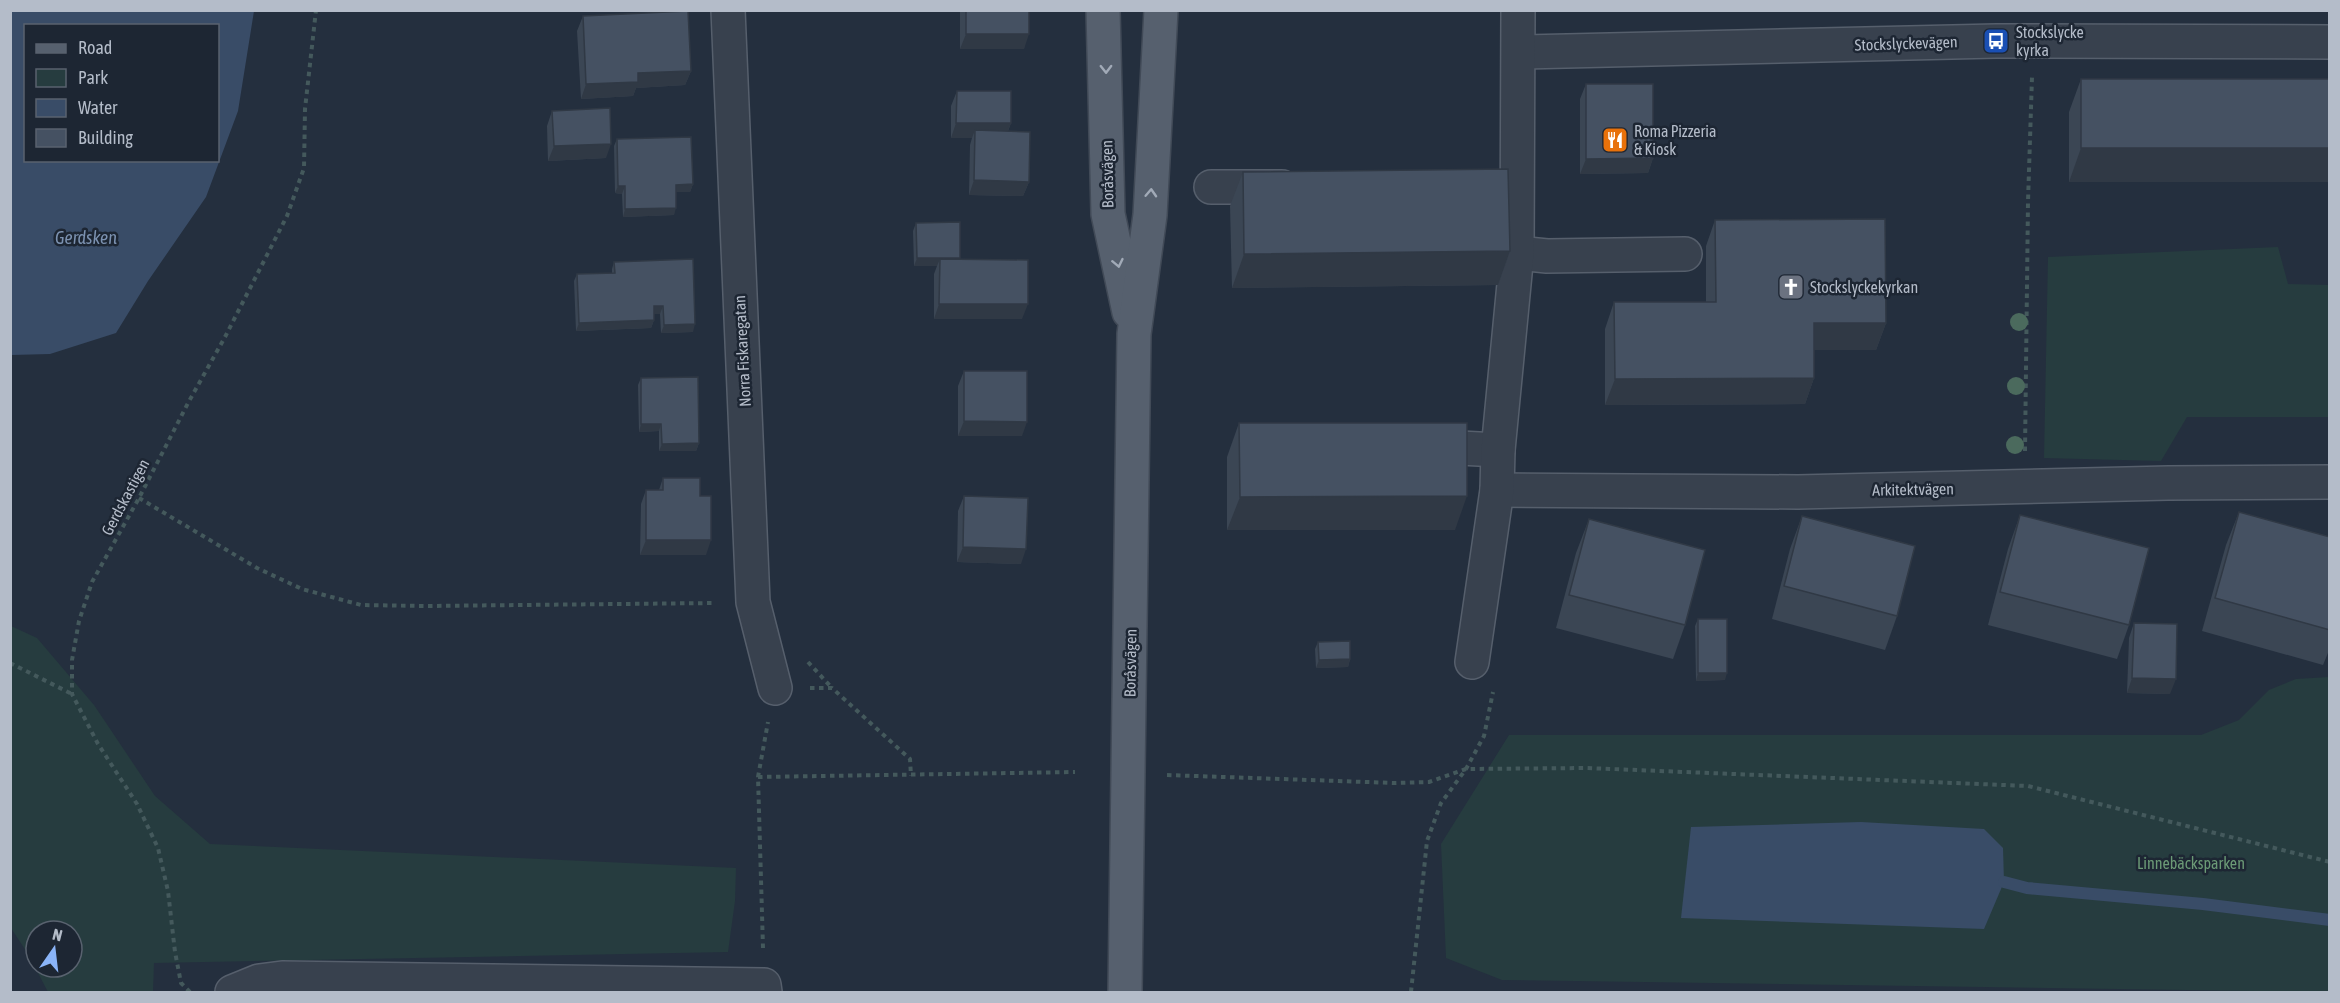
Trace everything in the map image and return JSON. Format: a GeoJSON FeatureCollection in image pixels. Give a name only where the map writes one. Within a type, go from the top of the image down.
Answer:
{"type":"FeatureCollection","features":[{"type":"Feature","properties":{"kind":"main road","name":"Boråsvägen"},"geometry":{"type":"LineString","coordinates":[[1103,10],[1108,214],[1134,334]]}},
{"type":"Feature","properties":{"kind":"main road","name":"Boråsvägen"},"geometry":{"type":"LineString","coordinates":[[1125,993],[1134,334],[1150,215],[1161,10]]}},
{"type":"Feature","properties":{"kind":"street","name":"Norra Fiskaregatan"},"geometry":{"type":"LineString","coordinates":[[728,10],[753,602],[775,688]]}},
{"type":"Feature","properties":{"kind":"street"},"geometry":{"type":"LineString","coordinates":[[1472,662],[1497,490],[1498,450],[1517,253],[1518,10]]}},
{"type":"Feature","properties":{"kind":"street","name":"Stockslyckevägen"},"geometry":{"type":"LineString","coordinates":[[1519,52],[2033,41],[2330,42]]}},
{"type":"Feature","properties":{"kind":"street"},"geometry":{"type":"LineString","coordinates":[[1211,187],[1317,187]]}},
{"type":"Feature","properties":{"kind":"street"},"geometry":{"type":"LineString","coordinates":[[1482,187],[1518,187]]}},
{"type":"Feature","properties":{"kind":"street"},"geometry":{"type":"LineString","coordinates":[[1517,253],[1547,256],[1685,254]]}},
{"type":"Feature","properties":{"kind":"street"},"geometry":{"type":"LineString","coordinates":[[1394,445],[1498,450]]}},
{"type":"Feature","properties":{"kind":"street","name":"Arkitektvägen"},"geometry":{"type":"LineString","coordinates":[[1497,490],[1798,492],[2168,483],[2330,482]]}},
{"type":"Feature","properties":{"kind":"street"},"geometry":{"type":"LineString","coordinates":[[232,993],[259,981],[282,978],[764,989]]}},
{"type":"Feature","properties":{"kind":"path","name":"Gerdskastigen"},"geometry":{"type":"LineString","coordinates":[[190,993],[181,983],[168,891],[158,848],[137,804],[98,744],[72,694],[72,660],[79,621],[92,582],[140,498],[188,403],[258,274],[294,197],[304,168],[305,109],[316,10]]}},
{"type":"Feature","properties":{"kind":"path"},"geometry":{"type":"LineString","coordinates":[[2024,487],[2033,41]]}},
{"type":"Feature","properties":{"kind":"path"},"geometry":{"type":"LineString","coordinates":[[140,498],[257,568],[302,590],[361,605],[753,602]]}},
{"type":"Feature","properties":{"kind":"path"},"geometry":{"type":"LineString","coordinates":[[10,663],[72,694]]}},
{"type":"Feature","properties":{"kind":"path"},"geometry":{"type":"LineString","coordinates":[[764,989],[758,777],[775,688],[832,688],[910,759],[911,776]]}},
{"type":"Feature","properties":{"kind":"path"},"geometry":{"type":"LineString","coordinates":[[1167,775],[1395,783],[1429,782],[1466,770],[1587,768],[2028,786],[2330,862]]}},
{"type":"Feature","properties":{"kind":"path"},"geometry":{"type":"LineString","coordinates":[[758,777],[1076,772]]}},
{"type":"Feature","properties":{"kind":"green space"},"geometry":{"type":"Polygon","coordinates":[[[2278,247],[2288,284],[2329,285],[2329,417],[2187,417],[2161,461],[2044,458],[2048,257],[2278,247]]]}},
{"type":"Feature","properties":{"kind":"green space"},"geometry":{"type":"Polygon","coordinates":[[[11,626],[37,638],[94,705],[155,796],[210,844],[736,868],[735,901],[728,952],[154,963],[153,992],[48,992],[41,979],[84,979],[84,919],[24,919],[24,948],[11,928],[11,626]]]}},
{"type":"Feature","properties":{"kind":"green space","name":"Linnebäcksparken"},"geometry":{"type":"Polygon","coordinates":[[[2329,677],[2329,992],[1502,980],[1446,958],[1441,844],[1509,735],[2201,735],[2239,720],[2269,690],[2296,679],[2329,677]]]}},
{"type":"Feature","properties":{"kind":"water","name":"Gerdsken"},"geometry":{"type":"Polygon","coordinates":[[[10,11],[254,11],[238,111],[206,197],[148,281],[116,333],[50,354],[11,355],[10,11]]]}},
{"type":"Feature","properties":{"kind":"water"},"geometry":{"type":"Polygon","coordinates":[[[1861,822],[1984,829],[2003,848],[2004,882],[1984,929],[1681,918],[1691,827],[1861,822]]]}},
{"type":"Feature","properties":{"kind":"building"},"geometry":{"type":"Polygon","coordinates":[[[966,10],[1029,10],[1029,34],[966,34],[966,10]]]}},
{"type":"Feature","properties":{"kind":"building"},"geometry":{"type":"Polygon","coordinates":[[[688,11],[691,71],[638,73],[638,82],[586,84],[583,16],[688,11]]]}},
{"type":"Feature","properties":{"kind":"building"},"geometry":{"type":"Polygon","coordinates":[[[2081,79],[2330,79],[2330,148],[2081,148],[2081,79]]]}},
{"type":"Feature","properties":{"kind":"building"},"geometry":{"type":"Polygon","coordinates":[[[1586,84],[1653,84],[1653,158],[1586,159],[1586,84]]]}},
{"type":"Feature","properties":{"kind":"building"},"geometry":{"type":"Polygon","coordinates":[[[957,91],[1011,91],[1011,123],[956,123],[957,91]]]}},
{"type":"Feature","properties":{"kind":"building"},"geometry":{"type":"Polygon","coordinates":[[[610,108],[611,144],[554,146],[552,111],[610,108]]]}},
{"type":"Feature","properties":{"kind":"building"},"geometry":{"type":"Polygon","coordinates":[[[975,130],[1030,132],[1029,182],[974,180],[975,130]]]}},
{"type":"Feature","properties":{"kind":"building"},"geometry":{"type":"Polygon","coordinates":[[[691,137],[693,184],[676,185],[676,208],[625,209],[625,186],[618,186],[617,139],[691,137]]]}},
{"type":"Feature","properties":{"kind":"building"},"geometry":{"type":"Polygon","coordinates":[[[1508,169],[1510,251],[1244,254],[1243,172],[1508,169]]]}},
{"type":"Feature","properties":{"kind":"building","name":"Stockslyckekyrkan"},"geometry":{"type":"Polygon","coordinates":[[[1885,219],[1886,323],[1814,323],[1814,378],[1615,379],[1614,302],[1716,302],[1715,220],[1885,219]]]}},
{"type":"Feature","properties":{"kind":"building"},"geometry":{"type":"Polygon","coordinates":[[[960,222],[960,258],[917,258],[916,223],[960,222]]]}},
{"type":"Feature","properties":{"kind":"building"},"geometry":{"type":"Polygon","coordinates":[[[693,259],[695,324],[664,325],[663,306],[654,306],[654,320],[579,323],[577,274],[615,273],[614,262],[693,259]]]}},
{"type":"Feature","properties":{"kind":"building"},"geometry":{"type":"Polygon","coordinates":[[[940,259],[1028,260],[1028,304],[939,304],[940,259]]]}},
{"type":"Feature","properties":{"kind":"building"},"geometry":{"type":"Polygon","coordinates":[[[964,371],[1027,371],[1027,422],[964,421],[964,371]]]}},
{"type":"Feature","properties":{"kind":"building"},"geometry":{"type":"Polygon","coordinates":[[[698,377],[699,443],[662,444],[661,424],[641,424],[641,378],[698,377]]]}},
{"type":"Feature","properties":{"kind":"building"},"geometry":{"type":"Polygon","coordinates":[[[1239,423],[1467,423],[1467,496],[1240,497],[1239,423]]]}},
{"type":"Feature","properties":{"kind":"building"},"geometry":{"type":"Polygon","coordinates":[[[663,478],[700,478],[700,496],[711,496],[711,540],[646,540],[646,490],[663,490],[663,478]]]}},
{"type":"Feature","properties":{"kind":"building"},"geometry":{"type":"Polygon","coordinates":[[[964,496],[1028,498],[1026,549],[963,547],[964,496]]]}},
{"type":"Feature","properties":{"kind":"building"},"geometry":{"type":"Polygon","coordinates":[[[2239,512],[2330,537],[2330,630],[2215,598],[2239,512]]]}},
{"type":"Feature","properties":{"kind":"building"},"geometry":{"type":"Polygon","coordinates":[[[2020,515],[2149,548],[2129,625],[2000,592],[2020,515]]]}},
{"type":"Feature","properties":{"kind":"building"},"geometry":{"type":"Polygon","coordinates":[[[1802,516],[1915,546],[1897,616],[1784,586],[1802,516]]]}},
{"type":"Feature","properties":{"kind":"building"},"geometry":{"type":"Polygon","coordinates":[[[1589,519],[1705,550],[1685,625],[1569,595],[1589,519]]]}},
{"type":"Feature","properties":{"kind":"building"},"geometry":{"type":"Polygon","coordinates":[[[1698,619],[1727,619],[1727,673],[1698,673],[1698,619]]]}},
{"type":"Feature","properties":{"kind":"building"},"geometry":{"type":"Polygon","coordinates":[[[2134,623],[2177,624],[2176,679],[2132,678],[2134,623]]]}},
{"type":"Feature","properties":{"kind":"building"},"geometry":{"type":"Polygon","coordinates":[[[1350,641],[1350,659],[1319,660],[1318,642],[1350,641]]]}},
{"type":"Feature","properties":{"kind":"waterway"},"geometry":{"type":"LineString","coordinates":[[2004,882],[2027,888],[2203,904],[2330,920]]}},
{"type":"Feature","properties":{"kind":"place","name":"Stockslycke kyrka"},"geometry":{"type":"Point","coordinates":[1996,41]}},
{"type":"Feature","properties":{"kind":"place","name":"Roma Pizzeria & Kiosk"},"geometry":{"type":"Point","coordinates":[1615,140]}},
{"type":"Feature","properties":{"kind":"place","name":"Stockslyckekyrkan"},"geometry":{"type":"Point","coordinates":[1791,287]}}]}
